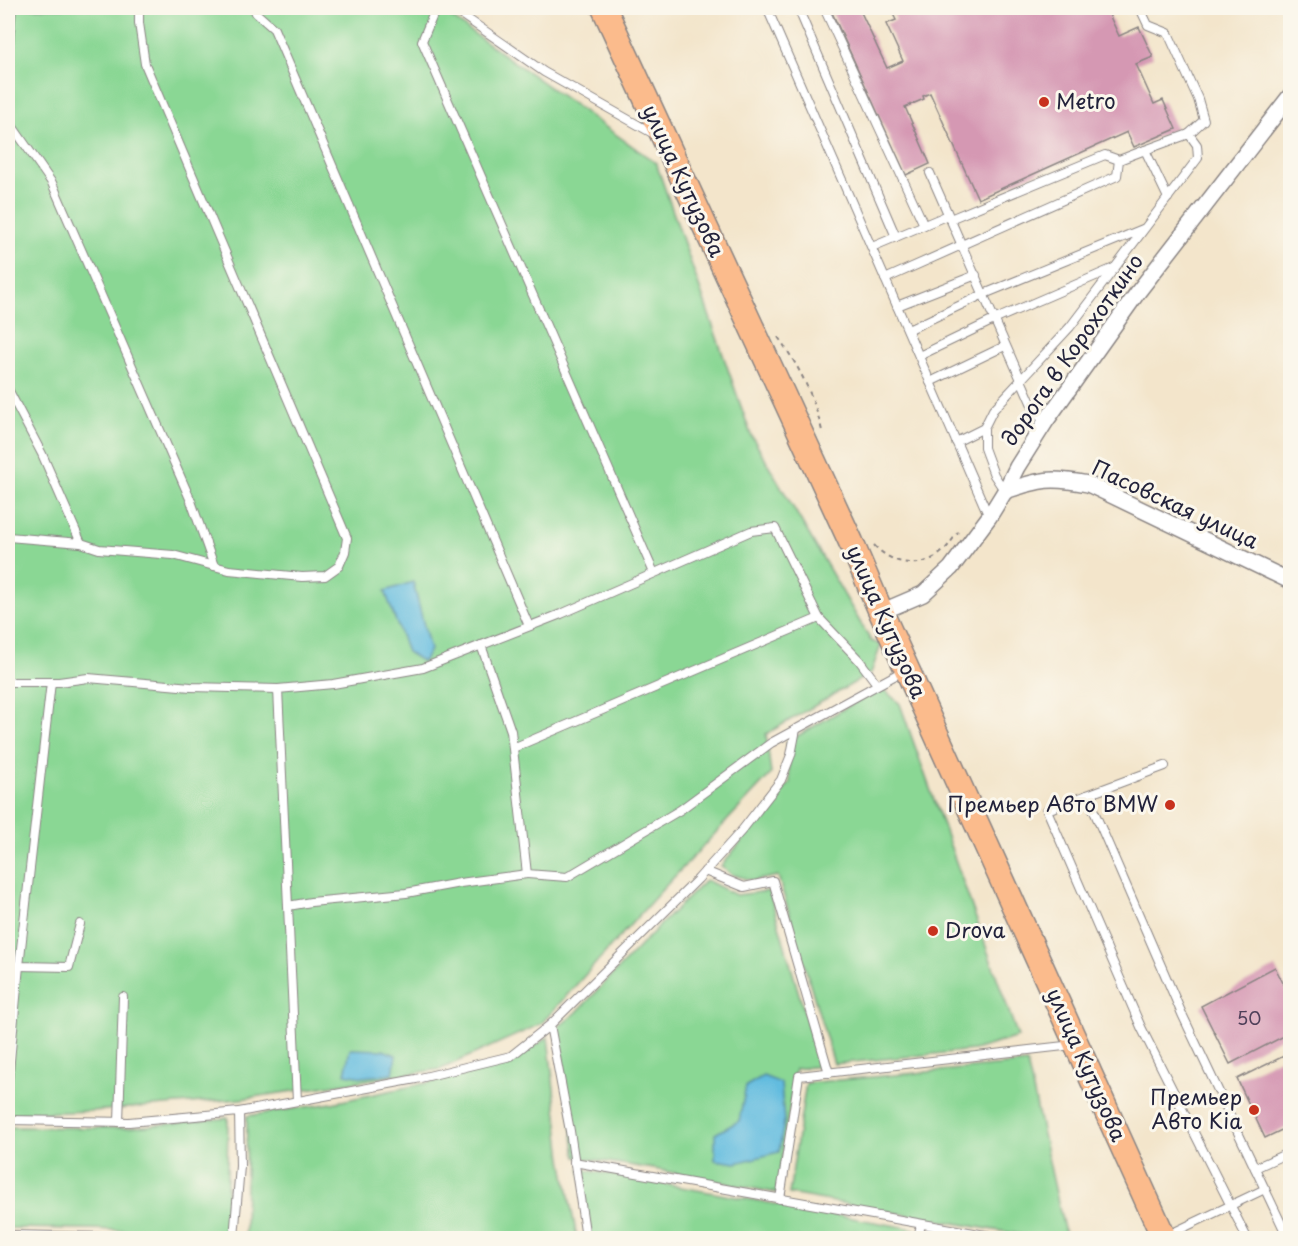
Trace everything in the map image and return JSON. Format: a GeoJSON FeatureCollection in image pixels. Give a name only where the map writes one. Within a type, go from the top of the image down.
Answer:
{"type":"FeatureCollection","features":[{"type":"Feature","properties":{"kind":"main road","name":"улица Кутузова"},"geometry":{"type":"LineString","coordinates":[[604,8],[851,542],[880,612],[1164,1238]]}},
{"type":"Feature","properties":{"kind":"street","name":"дорога в Корохоткино"},"geometry":{"type":"LineString","coordinates":[[880,612],[923,594],[951,568],[989,517],[1046,421],[1138,292],[1290,96]]}},
{"type":"Feature","properties":{"kind":"street","name":"Пасовская улица"},"geometry":{"type":"LineString","coordinates":[[1005,491],[1039,480],[1062,479],[1088,484],[1290,581]]}},
{"type":"Feature","properties":{"kind":"lane"},"geometry":{"type":"LineString","coordinates":[[8,55],[12,8]]}},
{"type":"Feature","properties":{"kind":"lane"},"geometry":{"type":"LineString","coordinates":[[8,537],[81,543],[99,549],[173,555],[229,570],[302,577],[326,576],[339,566],[345,552],[346,538],[149,73],[142,43],[139,8]]}},
{"type":"Feature","properties":{"kind":"lane"},"geometry":{"type":"LineString","coordinates":[[254,8],[256,13],[274,29],[529,626]]}},
{"type":"Feature","properties":{"kind":"lane"},"geometry":{"type":"LineString","coordinates":[[436,8],[422,41],[654,573]]}},
{"type":"Feature","properties":{"kind":"lane"},"geometry":{"type":"LineString","coordinates":[[452,8],[462,11],[544,72],[664,139]]}},
{"type":"Feature","properties":{"kind":"lane"},"geometry":{"type":"LineString","coordinates":[[767,8],[989,517]]}},
{"type":"Feature","properties":{"kind":"lane"},"geometry":{"type":"LineString","coordinates":[[798,8],[897,237]]}},
{"type":"Feature","properties":{"kind":"lane"},"geometry":{"type":"LineString","coordinates":[[824,8],[924,225]]}},
{"type":"Feature","properties":{"kind":"lane"},"geometry":{"type":"LineString","coordinates":[[872,247],[1106,155],[1119,160],[1189,134],[1204,120],[1198,99],[1168,33],[1148,24],[1140,8]]}},
{"type":"Feature","properties":{"kind":"lane"},"geometry":{"type":"LineString","coordinates":[[8,120],[52,183],[191,501],[214,566]]}},
{"type":"Feature","properties":{"kind":"lane"},"geometry":{"type":"LineString","coordinates":[[1005,491],[994,475],[984,448],[984,428],[993,410],[1070,327],[1198,158],[1197,145],[1189,134]]}},
{"type":"Feature","properties":{"kind":"lane"},"geometry":{"type":"LineString","coordinates":[[1145,150],[1168,198]]}},
{"type":"Feature","properties":{"kind":"lane"},"geometry":{"type":"LineString","coordinates":[[885,279],[1117,176],[1119,160]]}},
{"type":"Feature","properties":{"kind":"lane"},"geometry":{"type":"LineString","coordinates":[[930,173],[1036,414],[1046,421]]}},
{"type":"Feature","properties":{"kind":"lane"},"geometry":{"type":"LineString","coordinates":[[908,330],[984,294],[1145,228]]}},
{"type":"Feature","properties":{"kind":"lane"},"geometry":{"type":"LineString","coordinates":[[919,356],[996,319],[1116,267]]}},
{"type":"Feature","properties":{"kind":"lane"},"geometry":{"type":"LineString","coordinates":[[897,306],[976,275]]}},
{"type":"Feature","properties":{"kind":"lane"},"geometry":{"type":"LineString","coordinates":[[930,382],[1005,346]]}},
{"type":"Feature","properties":{"kind":"lane"},"geometry":{"type":"LineString","coordinates":[[8,389],[42,454],[81,543]]}},
{"type":"Feature","properties":{"kind":"lane"},"geometry":{"type":"LineString","coordinates":[[956,442],[984,428]]}},
{"type":"Feature","properties":{"kind":"lane"},"geometry":{"type":"LineString","coordinates":[[8,682],[51,682],[88,678],[191,687],[278,689],[333,684],[423,668],[529,626],[751,531],[775,528],[819,618],[859,660],[878,684]]}},
{"type":"Feature","properties":{"kind":"lane"},"geometry":{"type":"LineString","coordinates":[[513,748],[819,618]]}},
{"type":"Feature","properties":{"kind":"lane"},"geometry":{"type":"LineString","coordinates":[[481,645],[511,730],[527,874]]}},
{"type":"Feature","properties":{"kind":"lane"},"geometry":{"type":"LineString","coordinates":[[288,906],[406,893],[527,874],[567,877],[680,810],[771,743],[907,669]]}},
{"type":"Feature","properties":{"kind":"lane"},"geometry":{"type":"LineString","coordinates":[[8,1082],[51,682]]}},
{"type":"Feature","properties":{"kind":"lane"},"geometry":{"type":"LineString","coordinates":[[278,689],[297,1101]]}},
{"type":"Feature","properties":{"kind":"lane"},"geometry":{"type":"LineString","coordinates":[[8,1120],[119,1122],[239,1112],[416,1079],[511,1056],[550,1025],[705,871],[743,829],[781,780],[791,755],[796,729]]}},
{"type":"Feature","properties":{"kind":"lane"},"geometry":{"type":"LineString","coordinates":[[1165,766],[1047,810],[1141,1028],[1247,1239]]}},
{"type":"Feature","properties":{"kind":"lane"},"geometry":{"type":"LineString","coordinates":[[1087,795],[1182,1014],[1265,1189],[1287,1228],[1288,1239]]}},
{"type":"Feature","properties":{"kind":"lane"},"geometry":{"type":"LineString","coordinates":[[705,871],[744,887],[773,881],[828,1073]]}},
{"type":"Feature","properties":{"kind":"lane"},"geometry":{"type":"LineString","coordinates":[[8,964],[69,966],[80,924]]}},
{"type":"Feature","properties":{"kind":"lane"},"geometry":{"type":"LineString","coordinates":[[119,1122],[123,997]]}},
{"type":"Feature","properties":{"kind":"lane"},"geometry":{"type":"LineString","coordinates":[[550,1025],[570,1131],[586,1239]]}},
{"type":"Feature","properties":{"kind":"lane"},"geometry":{"type":"LineString","coordinates":[[780,1199],[800,1076],[1077,1044]]}},
{"type":"Feature","properties":{"kind":"lane"},"geometry":{"type":"LineString","coordinates":[[234,1239],[240,1166],[239,1112]]}},
{"type":"Feature","properties":{"kind":"lane"},"geometry":{"type":"LineString","coordinates":[[1255,1168],[1290,1152]]}},
{"type":"Feature","properties":{"kind":"lane"},"geometry":{"type":"LineString","coordinates":[[574,1162],[1002,1239]]}},
{"type":"Feature","properties":{"kind":"lane"},"geometry":{"type":"LineString","coordinates":[[1164,1238],[1265,1189]]}},
{"type":"Feature","properties":{"kind":"lane"},"geometry":{"type":"LineString","coordinates":[[918,1239],[921,1224]]}},
{"type":"Feature","properties":{"kind":"lane"},"geometry":{"type":"LineString","coordinates":[[8,1235],[158,1239]]}},
{"type":"Feature","properties":{"kind":"path"},"geometry":{"type":"LineString","coordinates":[[777,334],[798,366],[817,409],[824,441]]}},
{"type":"Feature","properties":{"kind":"path"},"geometry":{"type":"LineString","coordinates":[[873,545],[883,555],[897,562],[930,560],[942,551],[964,525]]}},
{"type":"Feature","properties":{"kind":"green space"},"geometry":{"type":"Polygon","coordinates":[[[8,8],[438,8],[656,163],[751,435],[871,641],[881,645],[871,673],[766,734],[771,774],[541,1024],[441,1069],[240,1099],[92,1111],[8,1114],[8,8]]]}},
{"type":"Feature","properties":{"kind":"green space"},"geometry":{"type":"Polygon","coordinates":[[[881,687],[900,704],[1018,1037],[974,1050],[834,1064],[778,876],[753,881],[731,874],[721,866],[790,783],[787,742],[881,687]]]}},
{"type":"Feature","properties":{"kind":"green space"},"geometry":{"type":"Polygon","coordinates":[[[706,880],[736,895],[769,891],[820,1066],[795,1069],[777,1193],[654,1169],[576,1157],[558,1027],[576,1013],[706,880]]]}},
{"type":"Feature","properties":{"kind":"green space"},"geometry":{"type":"Polygon","coordinates":[[[548,1037],[562,1159],[577,1238],[291,1238],[245,1235],[247,1116],[332,1103],[441,1080],[514,1060],[548,1037]]]}},
{"type":"Feature","properties":{"kind":"green space"},"geometry":{"type":"Polygon","coordinates":[[[1027,1063],[1066,1238],[1040,1238],[789,1194],[806,1083],[1027,1063]]]}},
{"type":"Feature","properties":{"kind":"green space"},"geometry":{"type":"Polygon","coordinates":[[[228,1118],[226,1235],[8,1228],[8,1127],[125,1128],[228,1118]]]}},
{"type":"Feature","properties":{"kind":"green space"},"geometry":{"type":"Polygon","coordinates":[[[580,1169],[914,1229],[912,1238],[591,1238],[580,1169]]]}},
{"type":"Feature","properties":{"kind":"water"},"geometry":{"type":"Polygon","coordinates":[[[413,582],[430,650],[423,662],[407,652],[385,591],[413,582]]]}},
{"type":"Feature","properties":{"kind":"water"},"geometry":{"type":"Polygon","coordinates":[[[350,1049],[383,1050],[396,1055],[393,1074],[363,1077],[345,1074],[350,1049]]]}},
{"type":"Feature","properties":{"kind":"water"},"geometry":{"type":"Polygon","coordinates":[[[763,1076],[781,1083],[784,1122],[779,1152],[736,1163],[715,1160],[715,1134],[739,1121],[746,1086],[763,1076]]]}},
{"type":"Feature","properties":{"kind":"building","name":"Metro"},"geometry":{"type":"Polygon","coordinates":[[[830,8],[859,8],[887,68],[903,61],[886,24],[896,20],[890,8],[1106,8],[1119,36],[1139,27],[1153,57],[1136,64],[1154,104],[1163,100],[1176,129],[1134,147],[1127,132],[978,199],[930,93],[923,96],[924,99],[905,107],[930,164],[906,175],[830,8]]]}},
{"type":"Feature","properties":{"kind":"building"},"geometry":{"type":"Polygon","coordinates":[[[1275,967],[1290,997],[1290,1033],[1230,1064],[1201,1006],[1275,967]]]}},
{"type":"Feature","properties":{"kind":"building"},"geometry":{"type":"Polygon","coordinates":[[[1290,1053],[1290,1126],[1265,1138],[1237,1079],[1290,1053]]]}},
{"type":"Feature","properties":{"kind":"place","name":"Metro"},"geometry":{"type":"Point","coordinates":[1044,102]}},
{"type":"Feature","properties":{"kind":"place","name":"Премьер Авто BMW"},"geometry":{"type":"Point","coordinates":[1170,805]}},
{"type":"Feature","properties":{"kind":"place","name":"Drova"},"geometry":{"type":"Point","coordinates":[933,931]}},
{"type":"Feature","properties":{"kind":"place","name":"Премьер Авто Kia"},"geometry":{"type":"Point","coordinates":[1254,1110]}}]}
